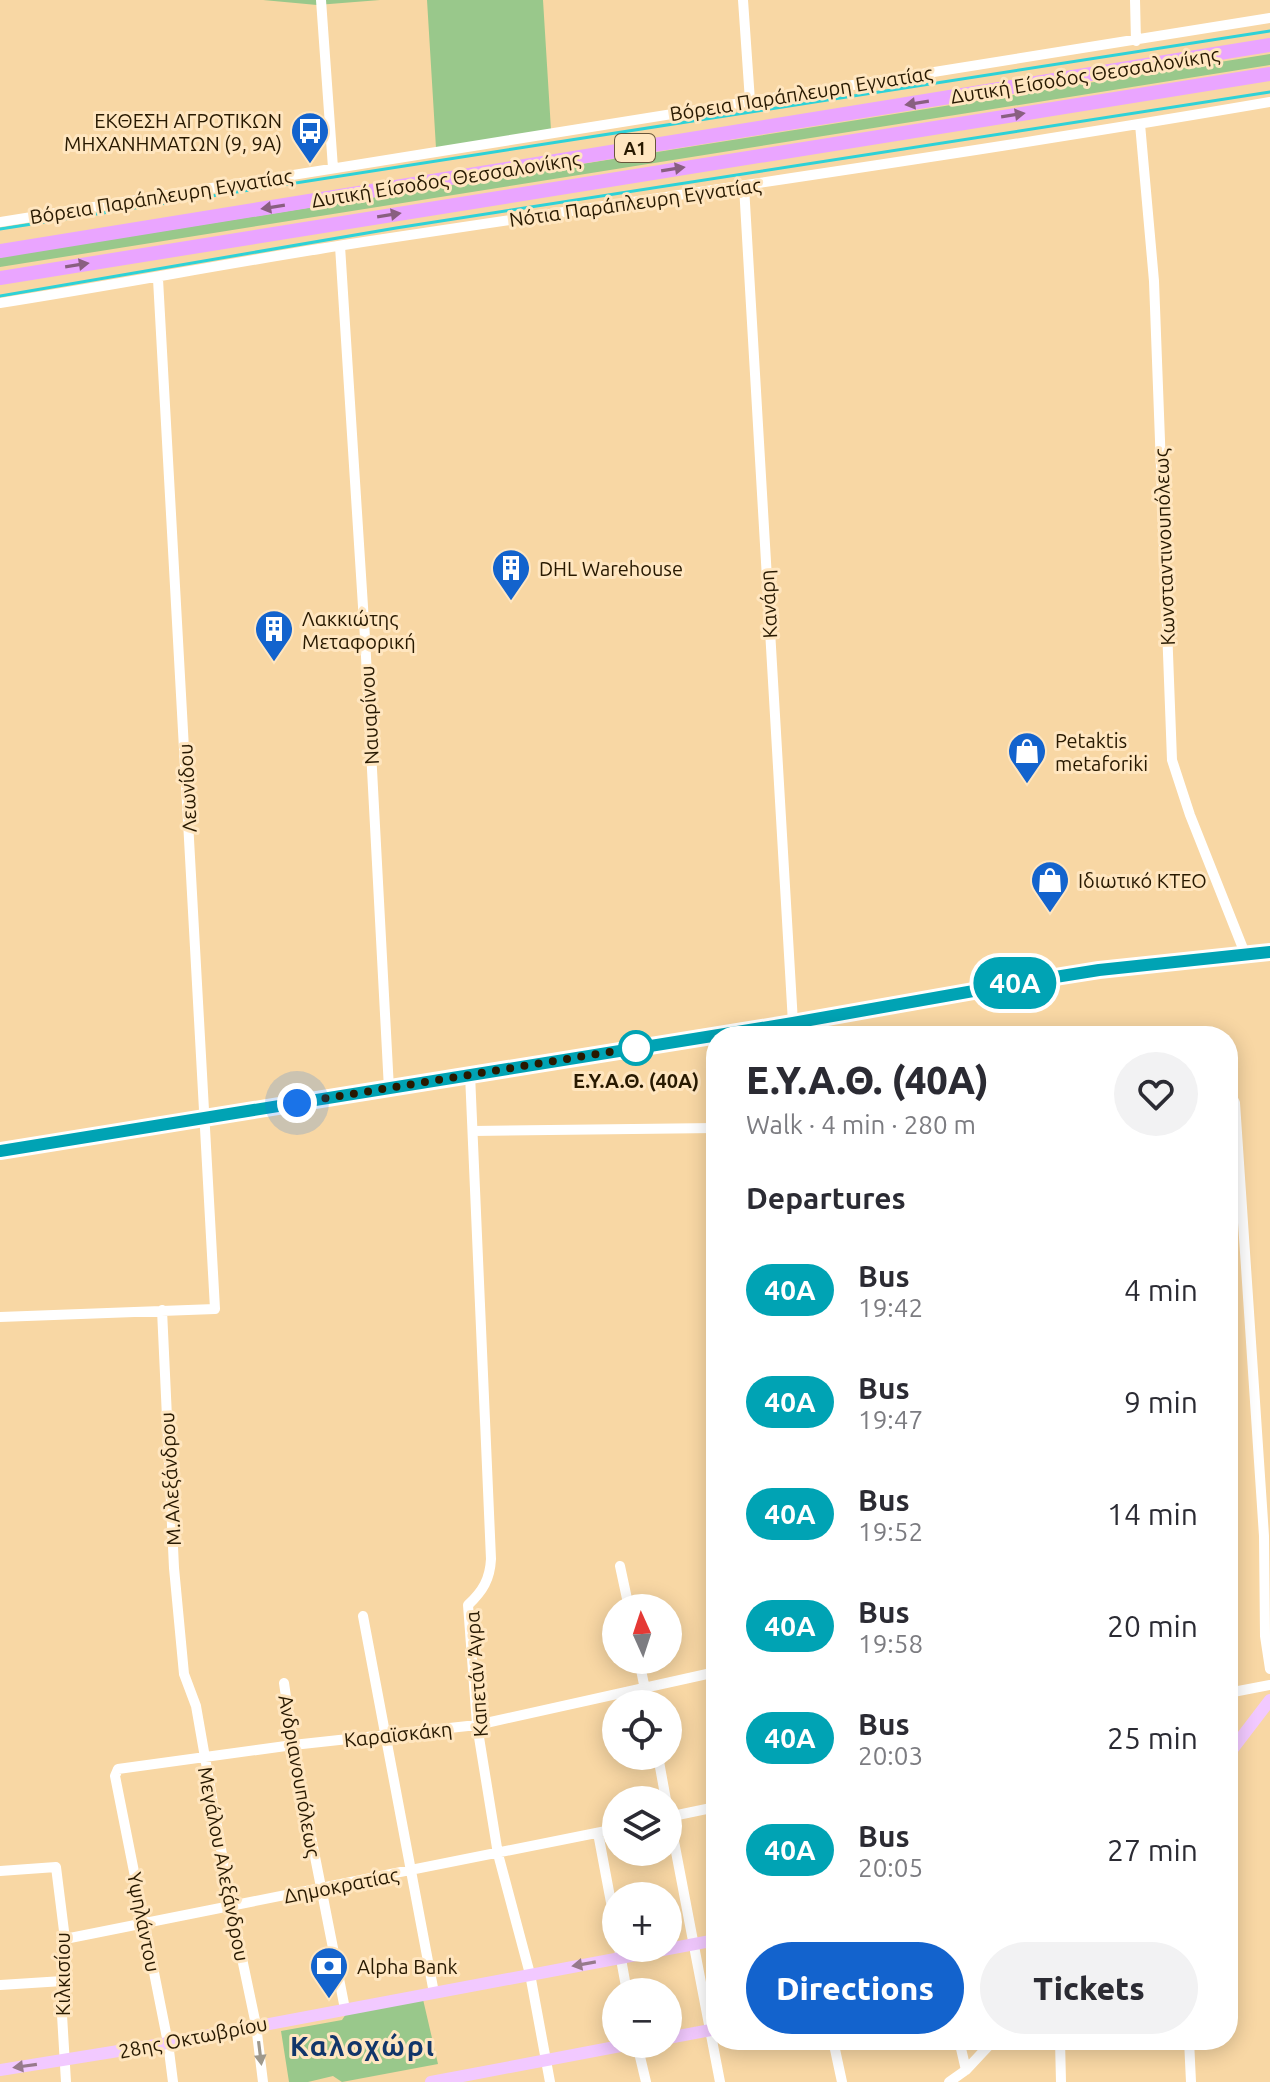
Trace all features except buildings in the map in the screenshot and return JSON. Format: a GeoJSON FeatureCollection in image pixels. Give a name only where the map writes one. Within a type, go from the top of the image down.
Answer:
{"type":"FeatureCollection","features":[{"type":"Feature","properties":{"kind":"highway","name":"Δυτική Είσοδος Θεσσαλονίκης"},"geometry":{"type":"LineString","coordinates":[[0,251],[1270,45]]}},
{"type":"Feature","properties":{"kind":"highway","name":"Δυτική Είσοδος Θεσσαλονίκης"},"geometry":{"type":"LineString","coordinates":[[0,278],[1270,74]]}},
{"type":"Feature","properties":{"kind":"main road"},"geometry":{"type":"LineString","coordinates":[[1238,1742],[1270,1700]]}},
{"type":"Feature","properties":{"kind":"main road","name":"28ης Οκτωβρίου"},"geometry":{"type":"LineString","coordinates":[[682,1945],[706,1942]]}},
{"type":"Feature","properties":{"kind":"main road","name":"28ης Οκτωβρίου"},"geometry":{"type":"LineString","coordinates":[[0,2070],[168,2043],[434,1993],[602,1957]]}},
{"type":"Feature","properties":{"kind":"main road"},"geometry":{"type":"LineString","coordinates":[[682,2035],[706,2031]]}},
{"type":"Feature","properties":{"kind":"main road"},"geometry":{"type":"LineString","coordinates":[[431,2082],[602,2050]]}},
{"type":"Feature","properties":{"kind":"street"},"geometry":{"type":"LineString","coordinates":[[321,0],[333,168]]}},
{"type":"Feature","properties":{"kind":"street"},"geometry":{"type":"LineString","coordinates":[[743,0],[750,101]]}},
{"type":"Feature","properties":{"kind":"street"},"geometry":{"type":"LineString","coordinates":[[1135,0],[1136,41]]}},
{"type":"Feature","properties":{"kind":"street","name":"Βόρεια Παράπλευρη Εγνατίας"},"geometry":{"type":"LineString","coordinates":[[0,222],[1270,18]]}},
{"type":"Feature","properties":{"kind":"street","name":"Νότια Παράπλευρη Εγνατίας"},"geometry":{"type":"LineString","coordinates":[[0,303],[158,279],[340,246],[744,186],[1270,102]]}},
{"type":"Feature","properties":{"kind":"street","name":"Κωνσταντινουπόλεως"},"geometry":{"type":"LineString","coordinates":[[1140,124],[1154,281],[1172,760],[1190,815],[1246,956]]}},
{"type":"Feature","properties":{"kind":"street","name":"Κανάρη"},"geometry":{"type":"LineString","coordinates":[[744,186],[793,1023]]}},
{"type":"Feature","properties":{"kind":"street","name":"Ναυαρίνου"},"geometry":{"type":"LineString","coordinates":[[340,246],[389,1089]]}},
{"type":"Feature","properties":{"kind":"street","name":"Λεωνίδου"},"geometry":{"type":"LineString","coordinates":[[158,279],[216,1297],[215,1309],[162,1310]]}},
{"type":"Feature","properties":{"kind":"street"},"geometry":{"type":"LineString","coordinates":[[774,1026],[1099,970],[1270,952]]}},
{"type":"Feature","properties":{"kind":"street"},"geometry":{"type":"LineString","coordinates":[[0,1151],[706,1037]]}},
{"type":"Feature","properties":{"kind":"street","name":"Καπετάν Άγρα"},"geometry":{"type":"LineString","coordinates":[[470,1074],[491,1559],[487,1582],[482,1592],[468,1605],[477,1725],[498,1854],[530,1974],[550,2082]]}},
{"type":"Feature","properties":{"kind":"street"},"geometry":{"type":"LineString","coordinates":[[473,1131],[706,1128]]}},
{"type":"Feature","properties":{"kind":"street"},"geometry":{"type":"LineString","coordinates":[[1238,1148],[1264,1536],[1265,1636],[1270,1669]]}},
{"type":"Feature","properties":{"kind":"street"},"geometry":{"type":"LineString","coordinates":[[0,1317],[162,1310]]}},
{"type":"Feature","properties":{"kind":"street","name":"Μ.Αλεξάνδρου"},"geometry":{"type":"LineString","coordinates":[[162,1310],[174,1568],[181,1647]]}},
{"type":"Feature","properties":{"kind":"street"},"geometry":{"type":"LineString","coordinates":[[620,1566],[626,1594]]}},
{"type":"Feature","properties":{"kind":"street"},"geometry":{"type":"LineString","coordinates":[[363,1616],[434,1993]]}},
{"type":"Feature","properties":{"kind":"street","name":"Μεγάλου Αλεξάνδρου"},"geometry":{"type":"LineString","coordinates":[[181,1647],[184,1674],[196,1706],[231,1906],[256,2025],[263,2082]]}},
{"type":"Feature","properties":{"kind":"street"},"geometry":{"type":"LineString","coordinates":[[642,1674],[645,1690]]}},
{"type":"Feature","properties":{"kind":"street","name":"Καραϊσκάκη"},"geometry":{"type":"LineString","coordinates":[[123,1767],[477,1725],[706,1674]]}},
{"type":"Feature","properties":{"kind":"street","name":"Ανδριανουπόλεως"},"geometry":{"type":"LineString","coordinates":[[284,1683],[293,1745],[345,2009]]}},
{"type":"Feature","properties":{"kind":"street"},"geometry":{"type":"LineString","coordinates":[[1238,1691],[1270,1685]]}},
{"type":"Feature","properties":{"kind":"street","name":"Υψηλάντου"},"geometry":{"type":"LineString","coordinates":[[123,1767],[116,1770],[115,1776],[173,2082]]}},
{"type":"Feature","properties":{"kind":"street"},"geometry":{"type":"LineString","coordinates":[[682,1813],[706,1809]]}},
{"type":"Feature","properties":{"kind":"street","name":"Δημοκρατίας"},"geometry":{"type":"LineString","coordinates":[[65,1939],[602,1832]]}},
{"type":"Feature","properties":{"kind":"street"},"geometry":{"type":"LineString","coordinates":[[598,1833],[607,1882]]}},
{"type":"Feature","properties":{"kind":"street"},"geometry":{"type":"LineString","coordinates":[[677,1866],[706,2004]]}},
{"type":"Feature","properties":{"kind":"street","name":"Κιλκισίου"},"geometry":{"type":"LineString","coordinates":[[0,1871],[56,1867],[65,1939],[66,1965],[61,1998],[66,2082]]}},
{"type":"Feature","properties":{"kind":"street"},"geometry":{"type":"LineString","coordinates":[[0,1985],[63,1981]]}},
{"type":"Feature","properties":{"kind":"street"},"geometry":{"type":"LineString","coordinates":[[715,2050],[720,2082]]}},
{"type":"Feature","properties":{"kind":"street"},"geometry":{"type":"LineString","coordinates":[[835,2050],[842,2082]]}},
{"type":"Feature","properties":{"kind":"street"},"geometry":{"type":"LineString","coordinates":[[961,2050],[966,2070]]}},
{"type":"Feature","properties":{"kind":"street"},"geometry":{"type":"LineString","coordinates":[[949,2082],[966,2070],[985,2050]]}},
{"type":"Feature","properties":{"kind":"street"},"geometry":{"type":"LineString","coordinates":[[1060,2050],[1061,2082]]}},
{"type":"Feature","properties":{"kind":"street"},"geometry":{"type":"LineString","coordinates":[[1189,2050],[1191,2082]]}},
{"type":"Feature","properties":{"kind":"street"},"geometry":{"type":"LineString","coordinates":[[638,2058],[646,2082]]}},
{"type":"Feature","properties":{"kind":"green space"},"geometry":{"type":"Polygon","coordinates":[[[263,0],[380,0],[317,5],[263,0]]]}},
{"type":"Feature","properties":{"kind":"green space"},"geometry":{"type":"Polygon","coordinates":[[[427,0],[543,0],[551,130],[436,148],[427,0]]]}},
{"type":"Feature","properties":{"kind":"green space"},"geometry":{"type":"Polygon","coordinates":[[[1270,54],[1270,65],[0,267],[0,257],[1270,54]]]}},
{"type":"Feature","properties":{"kind":"green space"},"geometry":{"type":"Polygon","coordinates":[[[422,1995],[438,2064],[342,2082],[333,2076],[308,2082],[289,2082],[281,2031],[342,2020],[348,2011],[422,1995]]]}},
{"type":"Feature","properties":{"kind":"waterway"},"geometry":{"type":"LineString","coordinates":[[0,229],[1270,31]]}},
{"type":"Feature","properties":{"kind":"waterway"},"geometry":{"type":"LineString","coordinates":[[0,296],[396,228],[1270,92]]}},
{"type":"Feature","properties":{"kind":"bus line","name":"40Α"},"geometry":{"type":"LineString","coordinates":[[774,1026],[1099,970],[1270,952]]}},
{"type":"Feature","properties":{"kind":"bus line","name":"40Α"},"geometry":{"type":"LineString","coordinates":[[0,1151],[706,1037]]}},
{"type":"Feature","properties":{"kind":"place","name":"ΕΚΘΕΣΗ ΑΓΡΟΤΙΚΩΝ ΜΗΧΑΝΗΜΑΤΩΝ (9, 9Α)"},"geometry":{"type":"Point","coordinates":[310,165]}},
{"type":"Feature","properties":{"kind":"place","name":"DHL Warehouse"},"geometry":{"type":"Point","coordinates":[511,602]}},
{"type":"Feature","properties":{"kind":"place","name":"Λακκιώτης Μεταφορική"},"geometry":{"type":"Point","coordinates":[274,663]}},
{"type":"Feature","properties":{"kind":"place","name":"Petaktis metaforiki"},"geometry":{"type":"Point","coordinates":[1027,785]}},
{"type":"Feature","properties":{"kind":"place","name":"Ιδιωτικό ΚΤΕΟ"},"geometry":{"type":"Point","coordinates":[1050,914]}},
{"type":"Feature","properties":{"kind":"place","name":"Ε.Υ.Α.Θ. (40Α)"},"geometry":{"type":"Point","coordinates":[636,1048]}},
{"type":"Feature","properties":{"kind":"place","name":"Alpha Bank"},"geometry":{"type":"Point","coordinates":[329,2000]}},
{"type":"Feature","properties":{"kind":"district","name":"Καλοχώρι"},"geometry":{"type":"Point","coordinates":[363,2045]}},
{"type":"Feature","properties":{"kind":"route"},"geometry":{"type":"LineString","coordinates":[[297,1103],[646,1046],[636,1048]]}}]}
